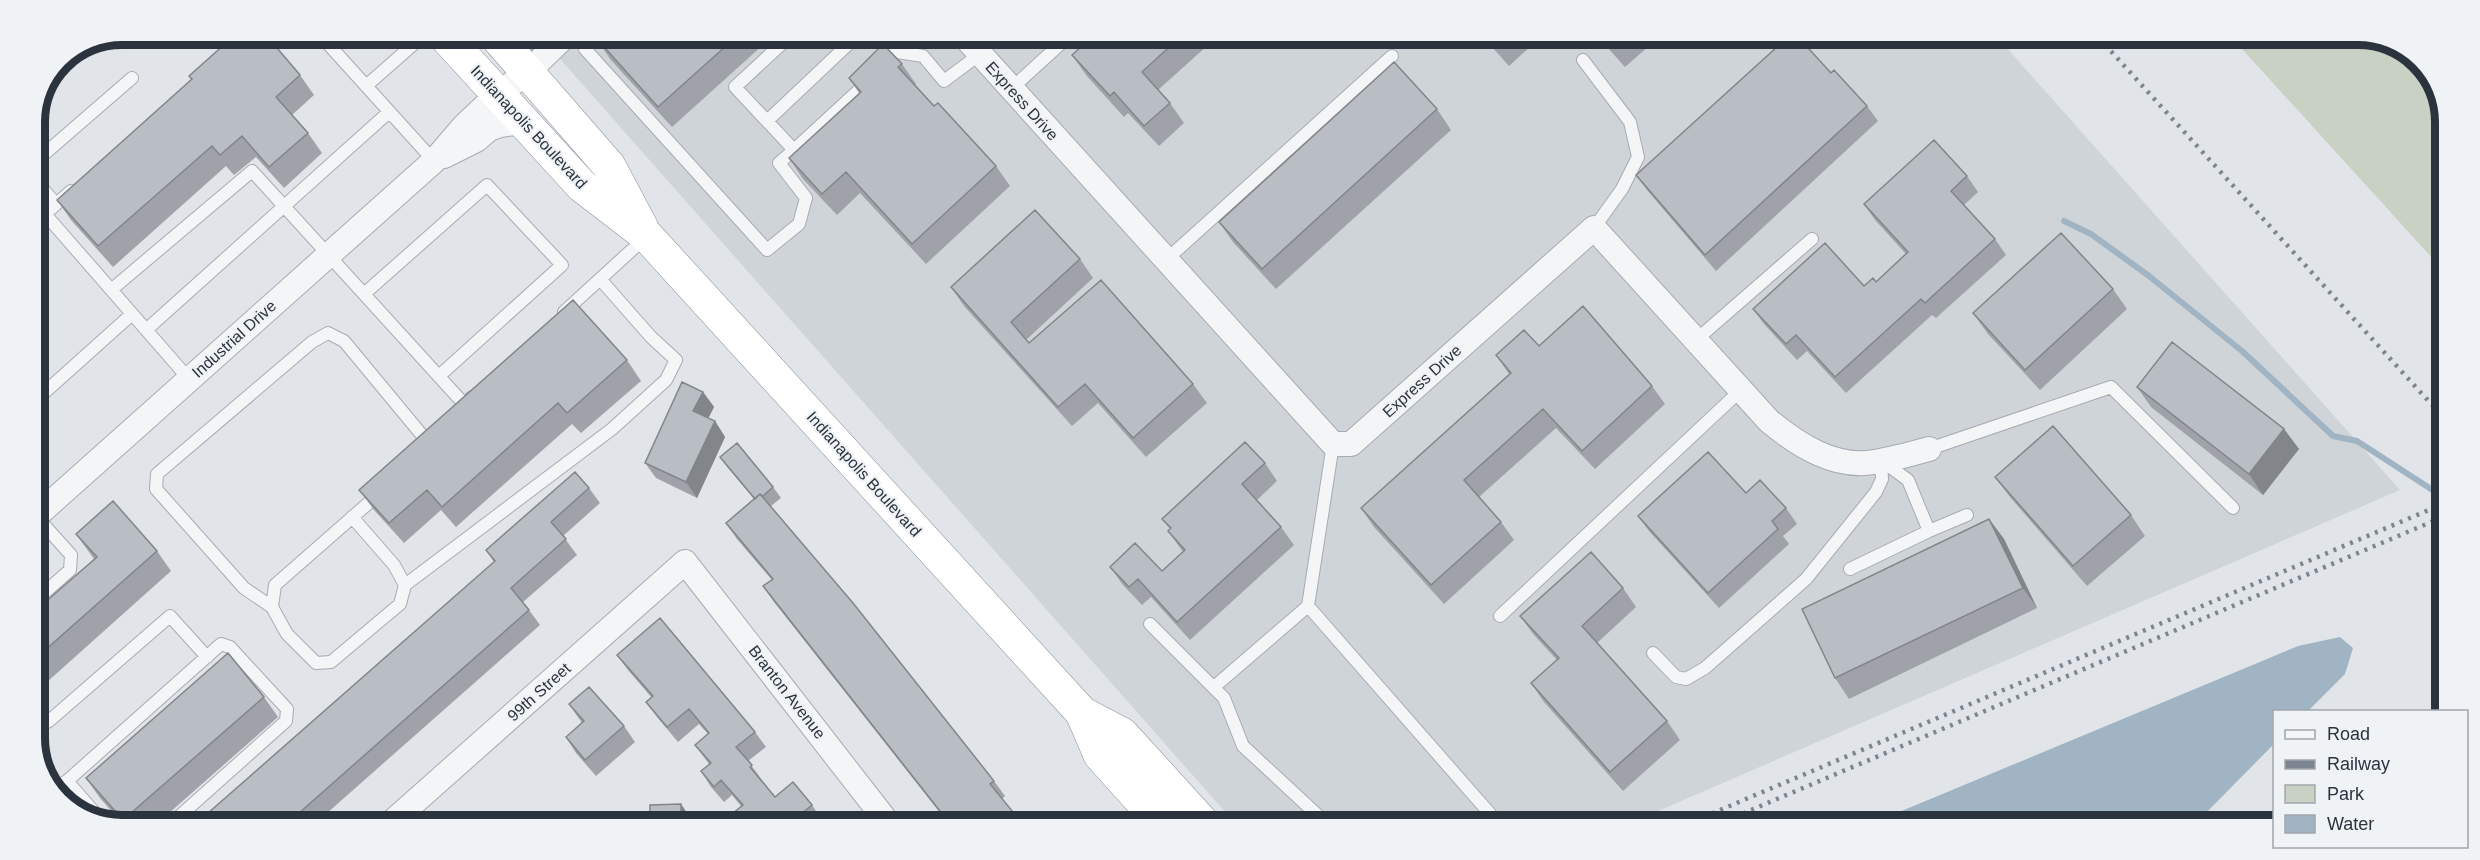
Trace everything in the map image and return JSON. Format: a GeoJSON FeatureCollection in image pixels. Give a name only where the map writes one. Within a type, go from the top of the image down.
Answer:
{"type":"FeatureCollection","features":[{"type":"Feature","properties":{"kind":"highway","name":"Indianapolis Boulevard"},"geometry":{"type":"LineString","coordinates":[[453,45],[582,186],[647,236],[1082,713],[1100,755],[1154,815]]}},
{"type":"Feature","properties":{"kind":"highway","name":"Indianapolis Boulevard"},"geometry":{"type":"LineString","coordinates":[[504,45],[609,166],[647,236]]}},
{"type":"Feature","properties":{"kind":"highway","name":"Indianapolis Boulevard"},"geometry":{"type":"LineString","coordinates":[[1082,713],[1122,734],[1196,815]]}},
{"type":"Feature","properties":{"kind":"street","name":"Industrial Drive"},"geometry":{"type":"LineString","coordinates":[[45,507],[434,161],[464,126],[498,94],[528,72],[556,45]]}},
{"type":"Feature","properties":{"kind":"street","name":"Express Drive"},"geometry":{"type":"LineString","coordinates":[[972,45],[1333,444],[1351,444],[1593,228]]}},
{"type":"Feature","properties":{"kind":"street","name":"Industrial Drive"},"geometry":{"type":"LineString","coordinates":[[434,161],[476,140],[489,129],[500,125],[524,123]]}},
{"type":"Feature","properties":{"kind":"street"},"geometry":{"type":"LineString","coordinates":[[1593,228],[1769,421],[1796,443],[1833,459],[1872,463],[1929,449]]}},
{"type":"Feature","properties":{"kind":"street","name":"99th Street"},"geometry":{"type":"LineString","coordinates":[[401,815],[685,562]]}},
{"type":"Feature","properties":{"kind":"street","name":"Branton Avenue"},"geometry":{"type":"LineString","coordinates":[[685,562],[882,815]]}},
{"type":"Feature","properties":{"kind":"lane"},"geometry":{"type":"LineString","coordinates":[[329,45],[434,161]]}},
{"type":"Feature","properties":{"kind":"lane"},"geometry":{"type":"LineString","coordinates":[[366,86],[413,45]]}},
{"type":"Feature","properties":{"kind":"lane"},"geometry":{"type":"LineString","coordinates":[[585,45],[585,49],[767,250],[799,224],[806,198],[779,163],[875,75]]}},
{"type":"Feature","properties":{"kind":"lane"},"geometry":{"type":"LineString","coordinates":[[780,45],[735,87],[794,150]]}},
{"type":"Feature","properties":{"kind":"lane"},"geometry":{"type":"LineString","coordinates":[[767,121],[847,45]]}},
{"type":"Feature","properties":{"kind":"lane"},"geometry":{"type":"LineString","coordinates":[[887,45],[893,56],[923,56],[944,81],[980,54]]}},
{"type":"Feature","properties":{"kind":"lane"},"geometry":{"type":"LineString","coordinates":[[1011,89],[1059,45]]}},
{"type":"Feature","properties":{"kind":"lane"},"geometry":{"type":"LineString","coordinates":[[1166,260],[1392,56]]}},
{"type":"Feature","properties":{"kind":"lane"},"geometry":{"type":"LineString","coordinates":[[1583,60],[1630,122],[1638,157],[1623,189],[1593,228]]}},
{"type":"Feature","properties":{"kind":"lane"},"geometry":{"type":"LineString","coordinates":[[45,153],[132,78]]}},
{"type":"Feature","properties":{"kind":"lane"},"geometry":{"type":"LineString","coordinates":[[146,330],[389,112]]}},
{"type":"Feature","properties":{"kind":"lane"},"geometry":{"type":"LineString","coordinates":[[111,290],[252,171],[464,404]]}},
{"type":"Feature","properties":{"kind":"lane"},"geometry":{"type":"LineString","coordinates":[[81,181],[45,214],[189,379]]}},
{"type":"Feature","properties":{"kind":"lane"},"geometry":{"type":"LineString","coordinates":[[364,294],[486,185],[562,265],[439,376]]}},
{"type":"Feature","properties":{"kind":"lane"},"geometry":{"type":"LineString","coordinates":[[45,191],[56,204]]}},
{"type":"Feature","properties":{"kind":"lane"},"geometry":{"type":"LineString","coordinates":[[557,318],[647,236]]}},
{"type":"Feature","properties":{"kind":"lane"},"geometry":{"type":"LineString","coordinates":[[1696,340],[1812,239]]}},
{"type":"Feature","properties":{"kind":"lane"},"geometry":{"type":"LineString","coordinates":[[432,448],[344,341],[328,333],[312,342],[157,474],[156,489],[244,588],[272,607],[287,634],[316,663],[331,662],[400,604],[405,585],[612,429],[666,380],[676,360],[651,337],[600,279]]}},
{"type":"Feature","properties":{"kind":"lane"},"geometry":{"type":"LineString","coordinates":[[45,392],[132,314]]}},
{"type":"Feature","properties":{"kind":"lane"},"geometry":{"type":"LineString","coordinates":[[1929,449],[2111,387],[2233,508]]}},
{"type":"Feature","properties":{"kind":"lane"},"geometry":{"type":"LineString","coordinates":[[458,420],[464,404],[481,389]]}},
{"type":"Feature","properties":{"kind":"lane"},"geometry":{"type":"LineString","coordinates":[[1500,616],[1741,390]]}},
{"type":"Feature","properties":{"kind":"lane"},"geometry":{"type":"LineString","coordinates":[[1214,687],[1308,606],[1333,444]]}},
{"type":"Feature","properties":{"kind":"lane"},"geometry":{"type":"LineString","coordinates":[[1881,460],[1908,480],[1929,531]]}},
{"type":"Feature","properties":{"kind":"lane"},"geometry":{"type":"LineString","coordinates":[[1653,653],[1676,677],[1686,679],[1705,668],[1806,579],[1876,492],[1882,479],[1881,460]]}},
{"type":"Feature","properties":{"kind":"lane"},"geometry":{"type":"LineString","coordinates":[[272,607],[275,585],[388,486]]}},
{"type":"Feature","properties":{"kind":"lane"},"geometry":{"type":"LineString","coordinates":[[1850,569],[1967,515]]}},
{"type":"Feature","properties":{"kind":"lane"},"geometry":{"type":"LineString","coordinates":[[352,517],[394,565],[405,585]]}},
{"type":"Feature","properties":{"kind":"lane"},"geometry":{"type":"LineString","coordinates":[[45,527],[71,555],[70,570],[45,592]]}},
{"type":"Feature","properties":{"kind":"lane"},"geometry":{"type":"LineString","coordinates":[[1308,606],[1491,815]]}},
{"type":"Feature","properties":{"kind":"lane"},"geometry":{"type":"LineString","coordinates":[[45,723],[170,616],[207,657]]}},
{"type":"Feature","properties":{"kind":"lane"},"geometry":{"type":"LineString","coordinates":[[1150,624],[1224,698],[1243,746],[1316,815]]}},
{"type":"Feature","properties":{"kind":"lane"},"geometry":{"type":"LineString","coordinates":[[61,785],[221,644],[230,647],[287,709],[286,721],[181,815]]}},
{"type":"Feature","properties":{"kind":"lane"},"geometry":{"type":"LineString","coordinates":[[67,781],[91,808]]}},
{"type":"Feature","properties":{"kind":"shaded area"},"geometry":{"type":"Polygon","coordinates":[[[548,45],[2004,45],[2400,490],[1649,815],[1228,815],[548,45]]]}},
{"type":"Feature","properties":{"kind":"green space"},"geometry":{"type":"Polygon","coordinates":[[[2238,45],[2368,46],[2383,49],[2401,58],[2419,75],[2429,93],[2435,117],[2435,261],[2238,45]]]}},
{"type":"Feature","properties":{"kind":"water"},"geometry":{"type":"Polygon","coordinates":[[[2340,637],[2353,648],[2345,674],[2309,710],[2273,710],[2273,745],[2204,815],[1892,815],[2298,646],[2340,637]]]}},
{"type":"Feature","properties":{"kind":"building"},"geometry":{"type":"Polygon","coordinates":[[[224,45],[274,45],[300,75],[276,97],[308,133],[269,167],[242,136],[220,155],[212,146],[98,246],[57,200],[192,79],[189,76],[224,45]]]}},
{"type":"Feature","properties":{"kind":"building"},"geometry":{"type":"Polygon","coordinates":[[[602,45],[727,45],[658,107],[602,45]]]}},
{"type":"Feature","properties":{"kind":"building"},"geometry":{"type":"Polygon","coordinates":[[[884,45],[902,64],[898,67],[934,106],[938,103],[996,166],[912,244],[846,172],[822,194],[789,158],[861,92],[849,78],[884,45]]]}},
{"type":"Feature","properties":{"kind":"building"},"geometry":{"type":"Polygon","coordinates":[[[1083,45],[1171,45],[1142,72],[1170,103],[1144,126],[1114,92],[1110,96],[1072,55],[1083,45]]]}},
{"type":"Feature","properties":{"kind":"building"},"geometry":{"type":"Polygon","coordinates":[[[1779,45],[1805,45],[1831,73],[1834,70],[1867,106],[1705,255],[1636,175],[1779,45]]]}},
{"type":"Feature","properties":{"kind":"building"},"geometry":{"type":"Polygon","coordinates":[[[1394,62],[1437,109],[1262,269],[1219,222],[1394,62]]]}},
{"type":"Feature","properties":{"kind":"building"},"geometry":{"type":"Polygon","coordinates":[[[1934,140],[1967,176],[1951,191],[1995,239],[1925,303],[1921,299],[1835,377],[1796,335],[1786,344],[1753,309],[1825,243],[1864,286],[1873,278],[1876,282],[1908,252],[1864,204],[1934,140]]]}},
{"type":"Feature","properties":{"kind":"building"},"geometry":{"type":"Polygon","coordinates":[[[1035,210],[1080,259],[1011,322],[1029,343],[1101,280],[1193,384],[1133,438],[1085,384],[1058,407],[951,287],[1035,210]]]}},
{"type":"Feature","properties":{"kind":"building"},"geometry":{"type":"Polygon","coordinates":[[[2061,233],[2113,289],[2025,370],[1973,313],[2061,233]]]}},
{"type":"Feature","properties":{"kind":"building"},"geometry":{"type":"Polygon","coordinates":[[[573,300],[627,360],[567,413],[558,403],[442,507],[427,490],[389,523],[359,490],[573,300]]]}},
{"type":"Feature","properties":{"kind":"building"},"geometry":{"type":"Polygon","coordinates":[[[1583,306],[1652,386],[1582,451],[1543,409],[1464,480],[1501,522],[1431,585],[1361,508],[1511,373],[1496,355],[1524,330],[1539,346],[1583,306]]]}},
{"type":"Feature","properties":{"kind":"building"},"geometry":{"type":"Polygon","coordinates":[[[2172,342],[2284,429],[2249,474],[2137,387],[2172,342]]]}},
{"type":"Feature","properties":{"kind":"building"},"geometry":{"type":"Polygon","coordinates":[[[682,382],[703,392],[693,411],[715,421],[686,482],[645,463],[682,382]]]}},
{"type":"Feature","properties":{"kind":"building"},"geometry":{"type":"Polygon","coordinates":[[[2053,426],[2131,515],[2073,566],[1995,477],[2053,426]]]}},
{"type":"Feature","properties":{"kind":"building"},"geometry":{"type":"Polygon","coordinates":[[[1245,442],[1265,463],[1242,484],[1281,527],[1177,622],[1138,579],[1129,587],[1110,567],[1135,543],[1162,571],[1185,550],[1168,531],[1171,528],[1162,519],[1245,442]]]}},
{"type":"Feature","properties":{"kind":"building"},"geometry":{"type":"Polygon","coordinates":[[[737,443],[773,487],[763,496],[760,494],[755,499],[720,457],[737,443]]]}},
{"type":"Feature","properties":{"kind":"building"},"geometry":{"type":"Polygon","coordinates":[[[1708,452],[1746,493],[1760,480],[1786,508],[1772,521],[1778,529],[1708,593],[1638,516],[1708,452]]]}},
{"type":"Feature","properties":{"kind":"building"},"geometry":{"type":"Polygon","coordinates":[[[575,472],[589,488],[551,522],[566,539],[511,588],[529,610],[297,815],[206,815],[495,561],[486,550],[575,472]]]}},
{"type":"Feature","properties":{"kind":"building"},"geometry":{"type":"Polygon","coordinates":[[[760,494],[853,603],[994,781],[990,784],[1015,815],[957,815],[955,813],[943,815],[763,586],[773,579],[726,523],[760,494]]]}},
{"type":"Feature","properties":{"kind":"building"},"geometry":{"type":"Polygon","coordinates":[[[113,501],[157,551],[45,650],[45,602],[97,557],[76,534],[113,501]]]}},
{"type":"Feature","properties":{"kind":"building"},"geometry":{"type":"Polygon","coordinates":[[[1989,519],[2023,588],[1835,678],[1802,609],[1989,519]]]}},
{"type":"Feature","properties":{"kind":"building"},"geometry":{"type":"Polygon","coordinates":[[[1591,552],[1623,588],[1582,626],[1667,721],[1610,772],[1531,683],[1559,658],[1520,616],[1591,552]]]}},
{"type":"Feature","properties":{"kind":"building"},"geometry":{"type":"Polygon","coordinates":[[[660,618],[755,732],[736,747],[752,765],[750,767],[775,797],[793,782],[812,805],[800,815],[735,815],[733,813],[743,805],[721,780],[714,787],[701,771],[711,763],[695,745],[709,733],[689,709],[667,727],[646,702],[653,696],[617,655],[660,618]]]}},
{"type":"Feature","properties":{"kind":"building"},"geometry":{"type":"Polygon","coordinates":[[[228,653],[264,697],[129,815],[118,815],[86,778],[228,653]]]}},
{"type":"Feature","properties":{"kind":"building"},"geometry":{"type":"Polygon","coordinates":[[[589,687],[624,726],[585,760],[566,737],[584,721],[569,704],[589,687]]]}},
{"type":"Feature","properties":{"kind":"building"},"geometry":{"type":"Polygon","coordinates":[[[681,804],[681,815],[650,815],[650,805],[681,804]]]}},
{"type":"Feature","properties":{"kind":"waterway"},"geometry":{"type":"LineString","coordinates":[[2064,221],[2091,234],[2149,276],[2242,351],[2333,436],[2357,441],[2431,489]]}},
{"type":"Feature","properties":{"kind":"railway"},"geometry":{"type":"LineString","coordinates":[[2105,45],[2435,408]]}},
{"type":"Feature","properties":{"kind":"railway"},"geometry":{"type":"LineString","coordinates":[[1708,815],[2435,507]]}},
{"type":"Feature","properties":{"kind":"railway"},"geometry":{"type":"LineString","coordinates":[[1739,815],[2435,520]]}}]}
